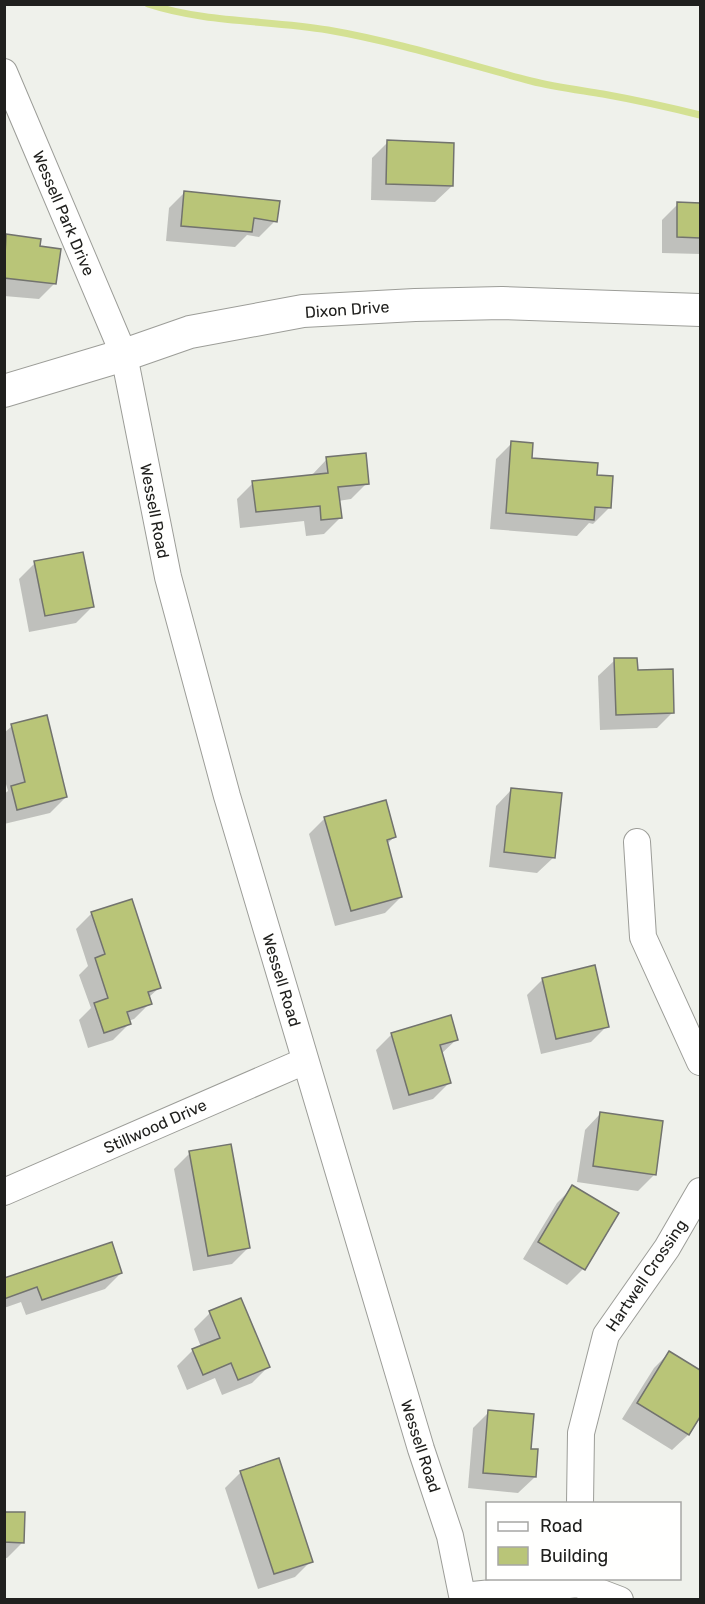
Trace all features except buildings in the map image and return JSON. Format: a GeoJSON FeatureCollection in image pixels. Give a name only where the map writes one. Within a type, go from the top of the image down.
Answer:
{"type":"FeatureCollection","features":[{"type":"Feature","properties":{"kind":"street","name":"Wessell Park Drive"},"geometry":{"type":"LineString","coordinates":[[4,72],[124,355]]}},
{"type":"Feature","properties":{"kind":"street","name":"Dixon Drive"},"geometry":{"type":"LineString","coordinates":[[4,391],[124,355],[190,332],[303,311],[492,303],[700,310]]}},
{"type":"Feature","properties":{"kind":"street","name":"Wessell Road"},"geometry":{"type":"LineString","coordinates":[[124,355],[168,577],[227,796],[421,1449],[450,1536],[463,1598]]}},
{"type":"Feature","properties":{"kind":"street"},"geometry":{"type":"LineString","coordinates":[[637,843],[643,937],[700,1062]]}},
{"type":"Feature","properties":{"kind":"street","name":"Stillwood Drive"},"geometry":{"type":"LineString","coordinates":[[4,1192],[305,1060]]}},
{"type":"Feature","properties":{"kind":"street","name":"Hartwell Crossing"},"geometry":{"type":"LineString","coordinates":[[580,1502],[581,1433],[606,1335],[667,1248],[700,1191]]}},
{"type":"Feature","properties":{"kind":"street"},"geometry":{"type":"LineString","coordinates":[[463,1598],[578,1581],[620,1599]]}},
{"type":"Feature","properties":{"kind":"waterway"},"geometry":{"type":"LineString","coordinates":[[148,4],[192,15],[305,27],[354,35],[540,83],[700,115]]}}]}
